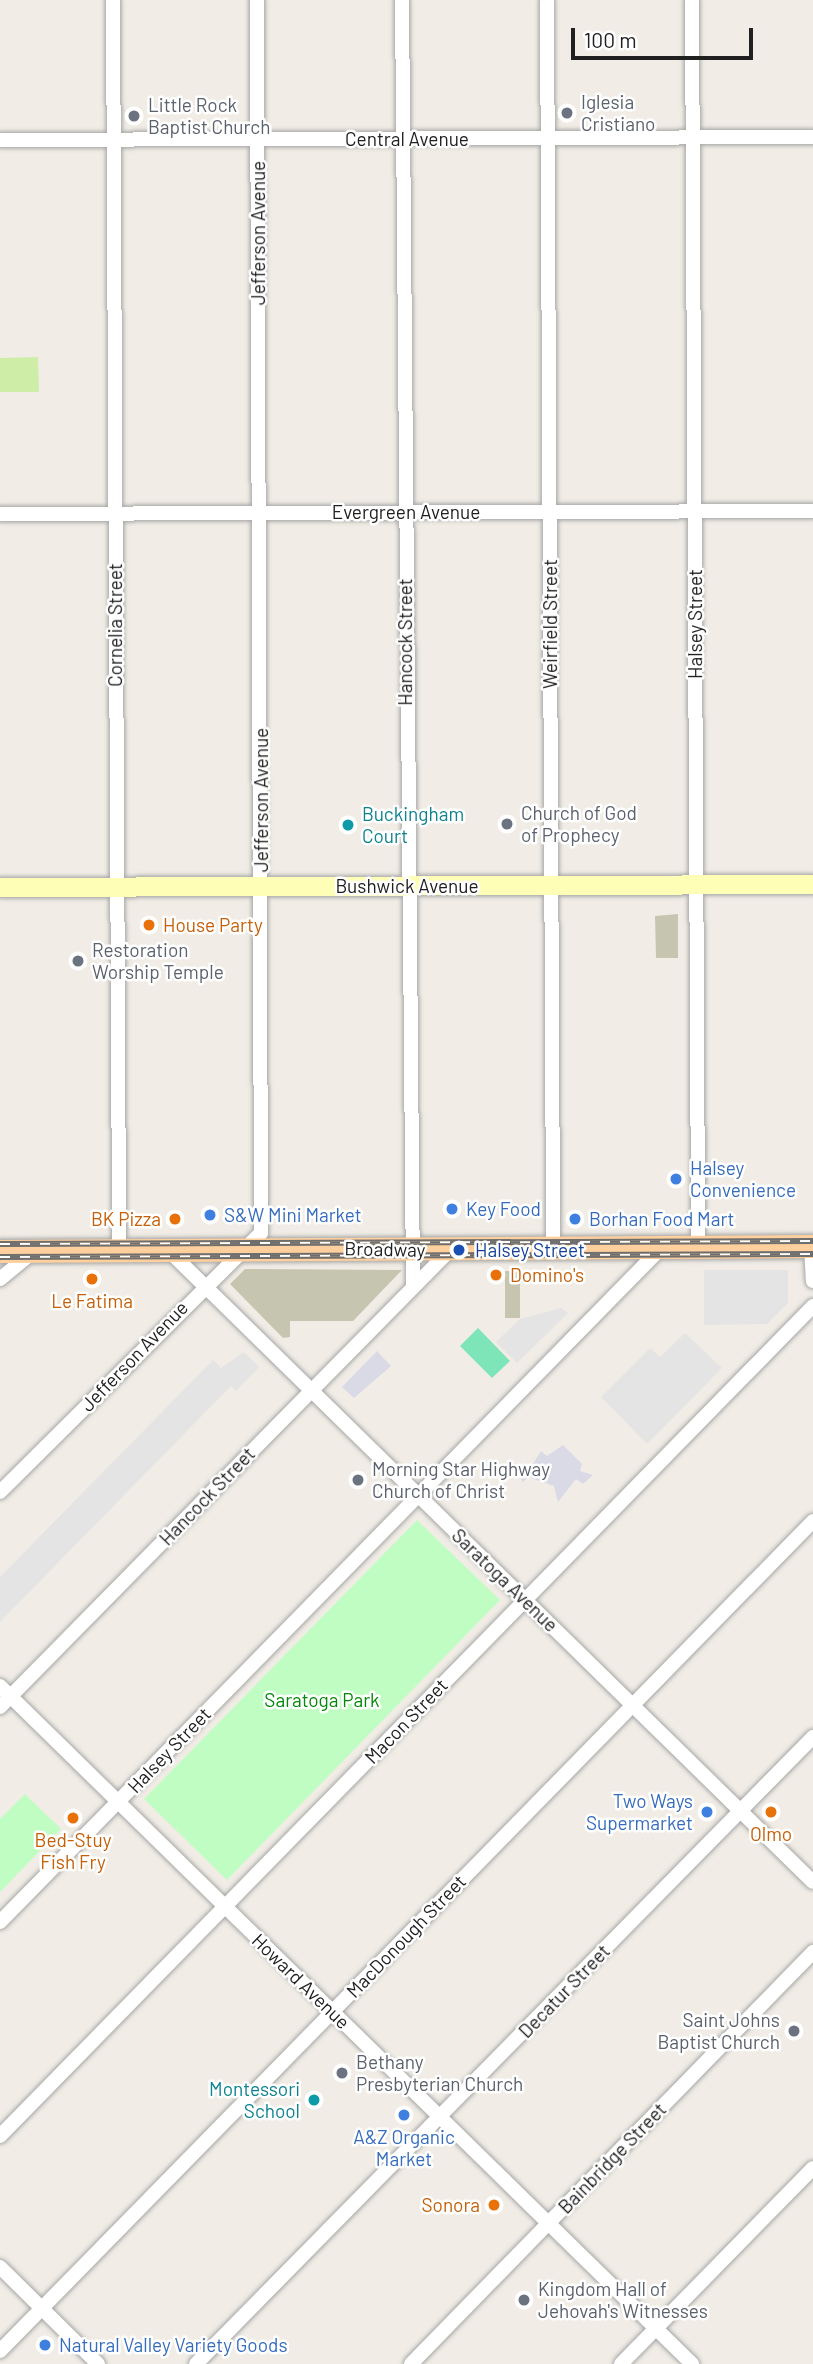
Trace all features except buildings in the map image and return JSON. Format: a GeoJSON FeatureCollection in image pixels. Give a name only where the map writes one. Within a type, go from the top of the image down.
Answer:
{"type":"FeatureCollection","features":[{"type":"Feature","properties":{"kind":"main road","name":"Bushwick Avenue"},"geometry":{"type":"LineString","coordinates":[[0,887],[813,884]]}},
{"type":"Feature","properties":{"kind":"main road","name":"Broadway"},"geometry":{"type":"LineString","coordinates":[[0,1251],[247,1247],[410,1250],[812,1246]]}},
{"type":"Feature","properties":{"kind":"street","name":"Cornelia Street"},"geometry":{"type":"LineString","coordinates":[[113,0],[118,1249]]}},
{"type":"Feature","properties":{"kind":"street","name":"Jefferson Avenue"},"geometry":{"type":"LineString","coordinates":[[0,1492],[202,1287],[261,1233],[257,0]]}},
{"type":"Feature","properties":{"kind":"street","name":"Hancock Street"},"geometry":{"type":"LineString","coordinates":[[402,0],[406,886],[410,1250],[413,1284]]}},
{"type":"Feature","properties":{"kind":"street","name":"Weirfield Street"},"geometry":{"type":"LineString","coordinates":[[547,0],[553,1248]]}},
{"type":"Feature","properties":{"kind":"street","name":"Halsey Street"},"geometry":{"type":"LineString","coordinates":[[692,0],[698,1247]]}},
{"type":"Feature","properties":{"kind":"street","name":"Central Avenue"},"geometry":{"type":"LineString","coordinates":[[0,140],[813,137]]}},
{"type":"Feature","properties":{"kind":"street","name":"Evergreen Avenue"},"geometry":{"type":"LineString","coordinates":[[0,514],[813,511]]}},
{"type":"Feature","properties":{"kind":"street"},"geometry":{"type":"LineString","coordinates":[[812,1246],[813,1281]]}},
{"type":"Feature","properties":{"kind":"street","name":"Halsey Street"},"geometry":{"type":"LineString","coordinates":[[0,1922],[661,1248]]}},
{"type":"Feature","properties":{"kind":"street","name":"Hancock Street"},"geometry":{"type":"LineString","coordinates":[[3,1696],[451,1249]]}},
{"type":"Feature","properties":{"kind":"street","name":"Saratoga Avenue"},"geometry":{"type":"LineString","coordinates":[[167,1250],[813,1882]]}},
{"type":"Feature","properties":{"kind":"street"},"geometry":{"type":"LineString","coordinates":[[0,1279],[35,1251]]}},
{"type":"Feature","properties":{"kind":"street","name":"Macon Street"},"geometry":{"type":"LineString","coordinates":[[0,2136],[813,1306]]}},
{"type":"Feature","properties":{"kind":"street","name":"MacDonough Street"},"geometry":{"type":"LineString","coordinates":[[0,2351],[813,1521]]}},
{"type":"Feature","properties":{"kind":"street","name":"Howard Avenue"},"geometry":{"type":"LineString","coordinates":[[3,1696],[118,1802],[692,2364]]}},
{"type":"Feature","properties":{"kind":"street","name":"Decatur Street"},"geometry":{"type":"LineString","coordinates":[[196,2364],[813,1737]]}},
{"type":"Feature","properties":{"kind":"street","name":"Bainbridge Street"},"geometry":{"type":"LineString","coordinates":[[411,2364],[813,1952]]}},
{"type":"Feature","properties":{"kind":"street"},"geometry":{"type":"LineString","coordinates":[[621,2364],[813,2168]]}},
{"type":"Feature","properties":{"kind":"street"},"geometry":{"type":"LineString","coordinates":[[0,2267],[99,2364]]}},
{"type":"Feature","properties":{"kind":"shaded area"},"geometry":{"type":"Polygon","coordinates":[[[678,914],[678,958],[656,958],[655,916],[678,914]]]}},
{"type":"Feature","properties":{"kind":"shaded area"},"geometry":{"type":"Polygon","coordinates":[[[245,1269],[402,1270],[353,1321],[290,1321],[290,1337],[283,1338],[230,1284],[245,1269]]]}},
{"type":"Feature","properties":{"kind":"shaded area"},"geometry":{"type":"Polygon","coordinates":[[[704,1270],[788,1270],[788,1303],[767,1324],[704,1325],[704,1270]]]}},
{"type":"Feature","properties":{"kind":"shaded area"},"geometry":{"type":"Polygon","coordinates":[[[505,1271],[520,1271],[520,1318],[505,1318],[505,1271]]]}},
{"type":"Feature","properties":{"kind":"shaded area"},"geometry":{"type":"Polygon","coordinates":[[[561,1308],[568,1313],[517,1363],[496,1342],[520,1319],[561,1308]]]}},
{"type":"Feature","properties":{"kind":"shaded area"},"geometry":{"type":"Polygon","coordinates":[[[685,1333],[722,1368],[647,1444],[601,1397],[650,1348],[660,1357],[685,1333]]]}},
{"type":"Feature","properties":{"kind":"shaded area"},"geometry":{"type":"Polygon","coordinates":[[[377,1351],[391,1366],[354,1398],[342,1387],[377,1351]]]}},
{"type":"Feature","properties":{"kind":"shaded area"},"geometry":{"type":"Polygon","coordinates":[[[244,1352],[259,1367],[236,1391],[231,1386],[0,1622],[0,1577],[213,1360],[221,1368],[244,1352]]]}},
{"type":"Feature","properties":{"kind":"shaded area"},"geometry":{"type":"Polygon","coordinates":[[[563,1445],[582,1464],[580,1471],[593,1475],[583,1484],[576,1479],[558,1502],[554,1486],[528,1477],[523,1482],[513,1468],[530,1469],[541,1451],[547,1456],[563,1445]]]}},
{"type":"Feature","properties":{"kind":"green space"},"geometry":{"type":"Polygon","coordinates":[[[38,357],[39,392],[0,392],[0,358],[38,357]]]}},
{"type":"Feature","properties":{"kind":"green space"},"geometry":{"type":"Polygon","coordinates":[[[478,1328],[510,1361],[492,1378],[460,1346],[478,1328]]]}},
{"type":"Feature","properties":{"kind":"green space","name":"Saratoga Park"},"geometry":{"type":"Polygon","coordinates":[[[417,1520],[500,1600],[227,1880],[144,1799],[417,1520]]]}},
{"type":"Feature","properties":{"kind":"green space"},"geometry":{"type":"Polygon","coordinates":[[[25,1794],[61,1829],[0,1892],[0,1819],[25,1794]]]}},
{"type":"Feature","properties":{"kind":"railway"},"geometry":{"type":"LineString","coordinates":[[0,1244],[813,1241]]}},
{"type":"Feature","properties":{"kind":"railway"},"geometry":{"type":"LineString","coordinates":[[0,1257],[813,1254]]}},
{"type":"Feature","properties":{"kind":"place","name":"Iglesia Cristiano"},"geometry":{"type":"Point","coordinates":[567,113]}},
{"type":"Feature","properties":{"kind":"place","name":"Little Rock Baptist Church"},"geometry":{"type":"Point","coordinates":[134,116]}},
{"type":"Feature","properties":{"kind":"place","name":"Church of God of Prophecy"},"geometry":{"type":"Point","coordinates":[507,824]}},
{"type":"Feature","properties":{"kind":"place","name":"Buckingham Court"},"geometry":{"type":"Point","coordinates":[348,825]}},
{"type":"Feature","properties":{"kind":"place","name":"House Party"},"geometry":{"type":"Point","coordinates":[149,925]}},
{"type":"Feature","properties":{"kind":"place","name":"Restoration Worship Temple"},"geometry":{"type":"Point","coordinates":[78,961]}},
{"type":"Feature","properties":{"kind":"place","name":"Halsey Convenience"},"geometry":{"type":"Point","coordinates":[676,1179]}},
{"type":"Feature","properties":{"kind":"place","name":"Key Food"},"geometry":{"type":"Point","coordinates":[452,1209]}},
{"type":"Feature","properties":{"kind":"place","name":"S&W Mini Market"},"geometry":{"type":"Point","coordinates":[210,1215]}},
{"type":"Feature","properties":{"kind":"place","name":"BK Pizza"},"geometry":{"type":"Point","coordinates":[175,1219]}},
{"type":"Feature","properties":{"kind":"place","name":"Borhan Food Mart"},"geometry":{"type":"Point","coordinates":[575,1219]}},
{"type":"Feature","properties":{"kind":"place","name":"Halsey Street"},"geometry":{"type":"Point","coordinates":[459,1250]}},
{"type":"Feature","properties":{"kind":"place","name":"Domino's"},"geometry":{"type":"Point","coordinates":[496,1275]}},
{"type":"Feature","properties":{"kind":"place","name":"Le Fatima"},"geometry":{"type":"Point","coordinates":[92,1279]}},
{"type":"Feature","properties":{"kind":"place","name":"Morning Star Highway Church of Christ"},"geometry":{"type":"Point","coordinates":[358,1480]}},
{"type":"Feature","properties":{"kind":"place","name":"Two Ways Supermarket"},"geometry":{"type":"Point","coordinates":[707,1812]}},
{"type":"Feature","properties":{"kind":"place","name":"Olmo"},"geometry":{"type":"Point","coordinates":[771,1812]}},
{"type":"Feature","properties":{"kind":"place","name":"Bed-Stuy Fish Fry"},"geometry":{"type":"Point","coordinates":[73,1818]}},
{"type":"Feature","properties":{"kind":"place","name":"Saint Johns Baptist Church"},"geometry":{"type":"Point","coordinates":[794,2031]}},
{"type":"Feature","properties":{"kind":"place","name":"Bethany Presbyterian Church"},"geometry":{"type":"Point","coordinates":[342,2073]}},
{"type":"Feature","properties":{"kind":"place","name":"Montessori School"},"geometry":{"type":"Point","coordinates":[314,2100]}},
{"type":"Feature","properties":{"kind":"place","name":"A&Z Organic Market"},"geometry":{"type":"Point","coordinates":[404,2115]}},
{"type":"Feature","properties":{"kind":"place","name":"Sonora"},"geometry":{"type":"Point","coordinates":[494,2205]}},
{"type":"Feature","properties":{"kind":"place","name":"Kingdom Hall of Jehovah's Witnesses"},"geometry":{"type":"Point","coordinates":[524,2300]}},
{"type":"Feature","properties":{"kind":"place","name":"Natural Valley Variety Goods"},"geometry":{"type":"Point","coordinates":[45,2345]}}]}
